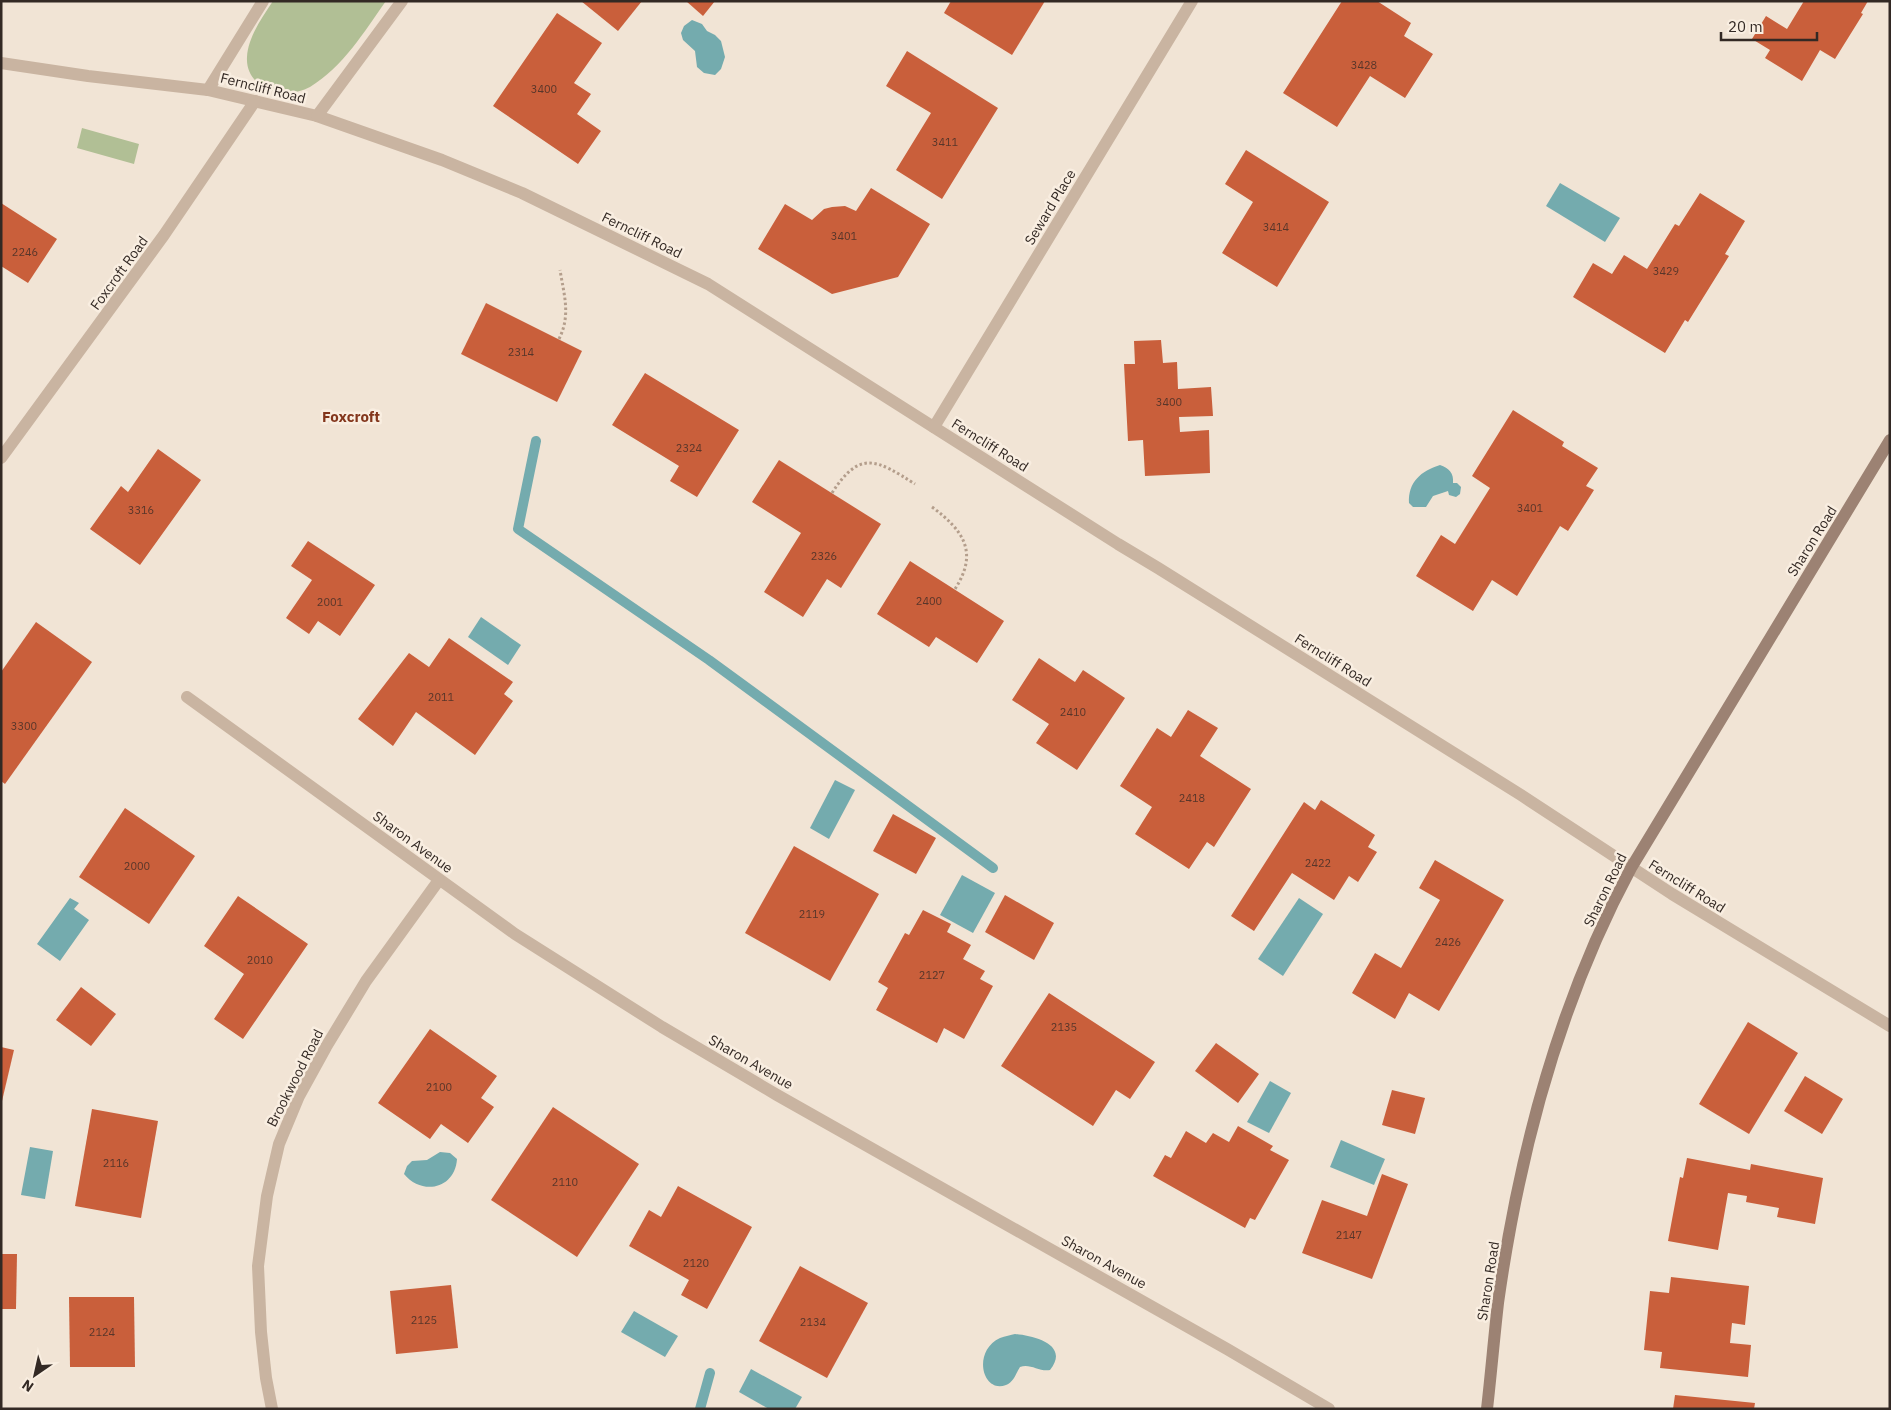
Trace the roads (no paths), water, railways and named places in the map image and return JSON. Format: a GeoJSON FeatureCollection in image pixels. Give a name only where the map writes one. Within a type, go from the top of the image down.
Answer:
{"type":"FeatureCollection","features":[{"type":"Feature","properties":{"kind":"main road","name":"Sharon Road"},"geometry":{"type":"LineString","coordinates":[[1487,1409],[1498,1304],[1518,1186],[1548,1070],[1566,1012],[1612,904],[1631,868],[1890,440]]}},
{"type":"Feature","properties":{"kind":"street"},"geometry":{"type":"LineString","coordinates":[[208,90],[263,1]]}},
{"type":"Feature","properties":{"kind":"street"},"geometry":{"type":"LineString","coordinates":[[317,116],[402,1]]}},
{"type":"Feature","properties":{"kind":"street","name":"Seward Place"},"geometry":{"type":"LineString","coordinates":[[934,428],[1192,1]]}},
{"type":"Feature","properties":{"kind":"street","name":"Ferncliff Road"},"geometry":{"type":"LineString","coordinates":[[1,63],[88,76],[208,90],[317,116],[442,160],[522,193],[708,284],[1118,544],[1520,795],[1631,868],[1890,1026]]}},
{"type":"Feature","properties":{"kind":"street","name":"Foxcroft Road"},"geometry":{"type":"LineString","coordinates":[[1,458],[164,236],[255,101]]}},
{"type":"Feature","properties":{"kind":"street","name":"Sharon Avenue"},"geometry":{"type":"LineString","coordinates":[[187,697],[515,934],[662,1027],[777,1095],[1227,1349],[1329,1409]]}},
{"type":"Feature","properties":{"kind":"street","name":"Brookwood Road"},"geometry":{"type":"LineString","coordinates":[[272,1409],[266,1378],[261,1332],[258,1266],[267,1196],[279,1144],[307,1081],[366,981],[439,880]]}},
{"type":"Feature","properties":{"kind":"water"},"geometry":{"type":"Polygon","coordinates":[[[692,20],[702,24],[707,31],[721,41],[725,57],[721,69],[715,75],[704,73],[697,67],[695,51],[683,40],[681,33],[684,26],[692,20]]]}},
{"type":"Feature","properties":{"kind":"water"},"geometry":{"type":"Polygon","coordinates":[[[1560,183],[1620,218],[1605,242],[1546,206],[1560,183]]]}},
{"type":"Feature","properties":{"kind":"water"},"geometry":{"type":"Polygon","coordinates":[[[1440,465],[1450,471],[1453,476],[1453,483],[1457,483],[1461,487],[1460,494],[1456,497],[1449,495],[1448,491],[1433,496],[1426,507],[1413,507],[1409,503],[1409,496],[1413,483],[1422,474],[1440,465]]]}},
{"type":"Feature","properties":{"kind":"water"},"geometry":{"type":"Polygon","coordinates":[[[481,617],[521,645],[508,665],[468,637],[481,617]]]}},
{"type":"Feature","properties":{"kind":"water"},"geometry":{"type":"Polygon","coordinates":[[[835,780],[855,790],[829,839],[810,828],[835,780]]]}},
{"type":"Feature","properties":{"kind":"water"},"geometry":{"type":"Polygon","coordinates":[[[962,875],[995,893],[973,933],[940,915],[962,875]]]}},
{"type":"Feature","properties":{"kind":"water"},"geometry":{"type":"Polygon","coordinates":[[[70,898],[79,903],[74,909],[89,920],[60,961],[37,944],[70,898]]]}},
{"type":"Feature","properties":{"kind":"water"},"geometry":{"type":"Polygon","coordinates":[[[1299,898],[1323,914],[1283,976],[1258,959],[1299,898]]]}},
{"type":"Feature","properties":{"kind":"water"},"geometry":{"type":"Polygon","coordinates":[[[1270,1081],[1291,1093],[1269,1133],[1247,1122],[1270,1081]]]}},
{"type":"Feature","properties":{"kind":"water"},"geometry":{"type":"Polygon","coordinates":[[[1341,1140],[1385,1159],[1374,1185],[1330,1167],[1341,1140]]]}},
{"type":"Feature","properties":{"kind":"water"},"geometry":{"type":"Polygon","coordinates":[[[30,1147],[53,1151],[45,1199],[21,1195],[30,1147]]]}},
{"type":"Feature","properties":{"kind":"water"},"geometry":{"type":"Polygon","coordinates":[[[440,1152],[450,1153],[457,1159],[455,1169],[444,1183],[428,1187],[411,1181],[404,1174],[407,1166],[412,1161],[427,1160],[440,1152]]]}},
{"type":"Feature","properties":{"kind":"water"},"geometry":{"type":"Polygon","coordinates":[[[634,1311],[678,1336],[665,1357],[621,1332],[634,1311]]]}},
{"type":"Feature","properties":{"kind":"water"},"geometry":{"type":"Polygon","coordinates":[[[1015,1334],[1032,1337],[1048,1343],[1056,1354],[1055,1361],[1050,1370],[1027,1366],[1020,1367],[1011,1382],[998,1386],[986,1378],[983,1361],[991,1344],[1000,1338],[1015,1334]]]}},
{"type":"Feature","properties":{"kind":"water"},"geometry":{"type":"Polygon","coordinates":[[[751,1369],[802,1397],[795,1409],[769,1409],[739,1392],[751,1369]]]}},
{"type":"Feature","properties":{"kind":"waterway"},"geometry":{"type":"LineString","coordinates":[[536,441],[518,529],[709,660],[993,868]]}},
{"type":"Feature","properties":{"kind":"waterway"},"geometry":{"type":"LineString","coordinates":[[700,1409],[710,1373]]}},
{"type":"Feature","properties":{"kind":"district","name":"Foxcroft"},"geometry":{"type":"Point","coordinates":[351,416]}}]}
